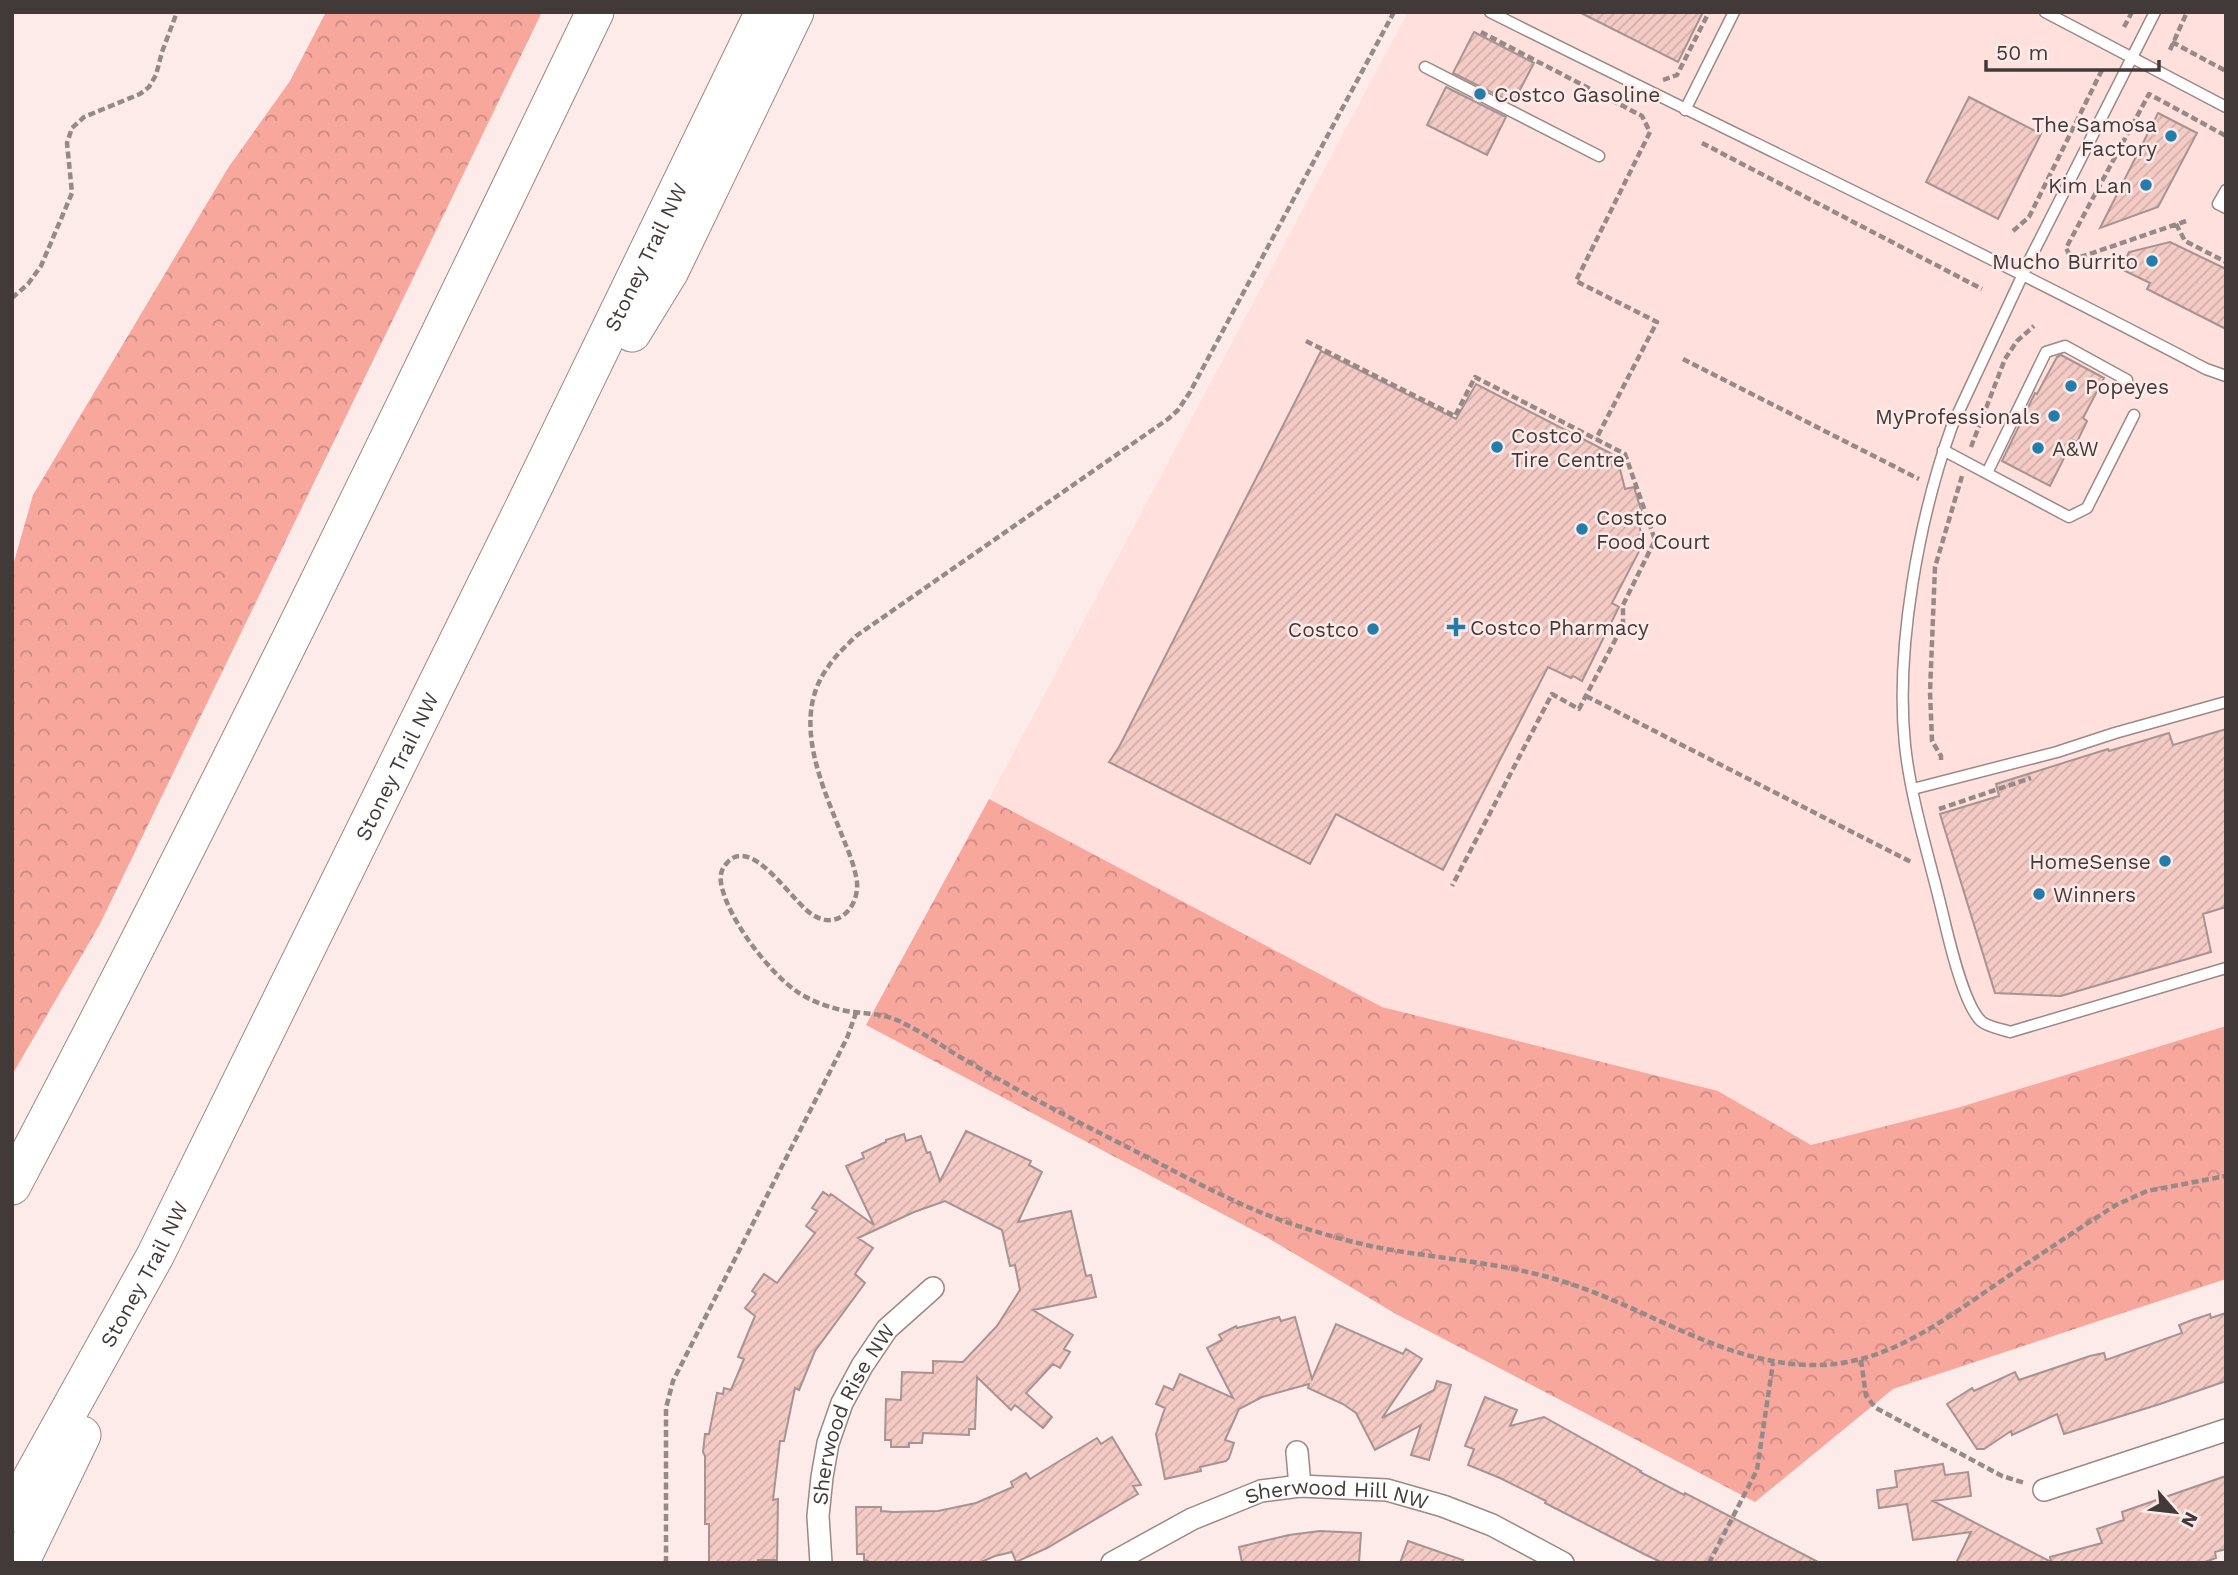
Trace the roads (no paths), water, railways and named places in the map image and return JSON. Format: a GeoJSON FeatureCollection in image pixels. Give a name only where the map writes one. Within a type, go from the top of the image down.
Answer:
{"type":"FeatureCollection","features":[{"type":"Feature","properties":{"kind":"highway"},"geometry":{"type":"LineString","coordinates":[[12,1186],[273,673],[595,12]]}},
{"type":"Feature","properties":{"kind":"highway","name":"Stoney Trail NW"},"geometry":{"type":"LineString","coordinates":[[12,1513],[155,1256],[764,12]]}},
{"type":"Feature","properties":{"kind":"highway"},"geometry":{"type":"LineString","coordinates":[[523,509],[670,271],[795,12]]}},
{"type":"Feature","properties":{"kind":"highway"},"geometry":{"type":"LineString","coordinates":[[12,1136],[41,1084],[83,1048]]}},
{"type":"Feature","properties":{"kind":"highway"},"geometry":{"type":"LineString","coordinates":[[20,1563],[113,1371],[155,1256]]}},
{"type":"Feature","properties":{"kind":"street","name":"Sherwood Rise NW"},"geometry":{"type":"LineString","coordinates":[[821,1563],[818,1516],[822,1477],[828,1443],[842,1403],[862,1366],[887,1329],[933,1288]]}},
{"type":"Feature","properties":{"kind":"street"},"geometry":{"type":"LineString","coordinates":[[2045,1490],[2226,1430]]}},
{"type":"Feature","properties":{"kind":"street"},"geometry":{"type":"LineString","coordinates":[[1297,1452],[1300,1486]]}},
{"type":"Feature","properties":{"kind":"street","name":"Sherwood Hill NW"},"geometry":{"type":"LineString","coordinates":[[1112,1563],[1192,1518],[1261,1491],[1300,1486],[1387,1490],[1420,1499],[1492,1525],[1563,1563]]}},
{"type":"Feature","properties":{"kind":"lane"},"geometry":{"type":"LineString","coordinates":[[1490,12],[2023,275],[2206,369],[2226,376]]}},
{"type":"Feature","properties":{"kind":"lane"},"geometry":{"type":"LineString","coordinates":[[1685,110],[1734,12]]}},
{"type":"Feature","properties":{"kind":"lane"},"geometry":{"type":"LineString","coordinates":[[2045,12],[2226,107]]}},
{"type":"Feature","properties":{"kind":"lane"},"geometry":{"type":"LineString","coordinates":[[2155,12],[2023,275],[1952,426],[1930,503],[1910,601],[1905,657],[1905,745],[1920,827],[1949,939],[1971,1006],[1982,1022],[2010,1032],[2226,968]]}},
{"type":"Feature","properties":{"kind":"lane"},"geometry":{"type":"LineString","coordinates":[[1425,67],[1599,156]]}},
{"type":"Feature","properties":{"kind":"lane"},"geometry":{"type":"LineString","coordinates":[[2226,190],[2218,204],[2226,208]]}},
{"type":"Feature","properties":{"kind":"lane"},"geometry":{"type":"LineString","coordinates":[[1987,473],[2046,352],[2065,346],[2127,380]]}},
{"type":"Feature","properties":{"kind":"lane"},"geometry":{"type":"LineString","coordinates":[[1944,450],[2069,517],[2087,508],[2134,415]]}},
{"type":"Feature","properties":{"kind":"lane"},"geometry":{"type":"LineString","coordinates":[[1913,789],[2056,752],[2226,702]]}},
{"type":"Feature","properties":{"kind":"place","name":"Costco Gasoline"},"geometry":{"type":"Point","coordinates":[1480,94]}},
{"type":"Feature","properties":{"kind":"place","name":"The Samosa Factory"},"geometry":{"type":"Point","coordinates":[2171,136]}},
{"type":"Feature","properties":{"kind":"place","name":"Kim Lan"},"geometry":{"type":"Point","coordinates":[2146,185]}},
{"type":"Feature","properties":{"kind":"place","name":"Mucho Burrito"},"geometry":{"type":"Point","coordinates":[2152,261]}},
{"type":"Feature","properties":{"kind":"place","name":"Popeyes"},"geometry":{"type":"Point","coordinates":[2071,386]}},
{"type":"Feature","properties":{"kind":"place","name":"MyProfessionals"},"geometry":{"type":"Point","coordinates":[2054,416]}},
{"type":"Feature","properties":{"kind":"place","name":"Costco Tire Centre"},"geometry":{"type":"Point","coordinates":[1497,447]}},
{"type":"Feature","properties":{"kind":"place","name":"A&W"},"geometry":{"type":"Point","coordinates":[2038,448]}},
{"type":"Feature","properties":{"kind":"place","name":"Costco Food Court"},"geometry":{"type":"Point","coordinates":[1582,529]}},
{"type":"Feature","properties":{"kind":"place","name":"Costco Pharmacy"},"geometry":{"type":"Point","coordinates":[1456,627]}},
{"type":"Feature","properties":{"kind":"place","name":"Costco"},"geometry":{"type":"Point","coordinates":[1373,629]}},
{"type":"Feature","properties":{"kind":"place","name":"HomeSense"},"geometry":{"type":"Point","coordinates":[2165,861]}},
{"type":"Feature","properties":{"kind":"place","name":"Winners"},"geometry":{"type":"Point","coordinates":[2039,894]}}]}
